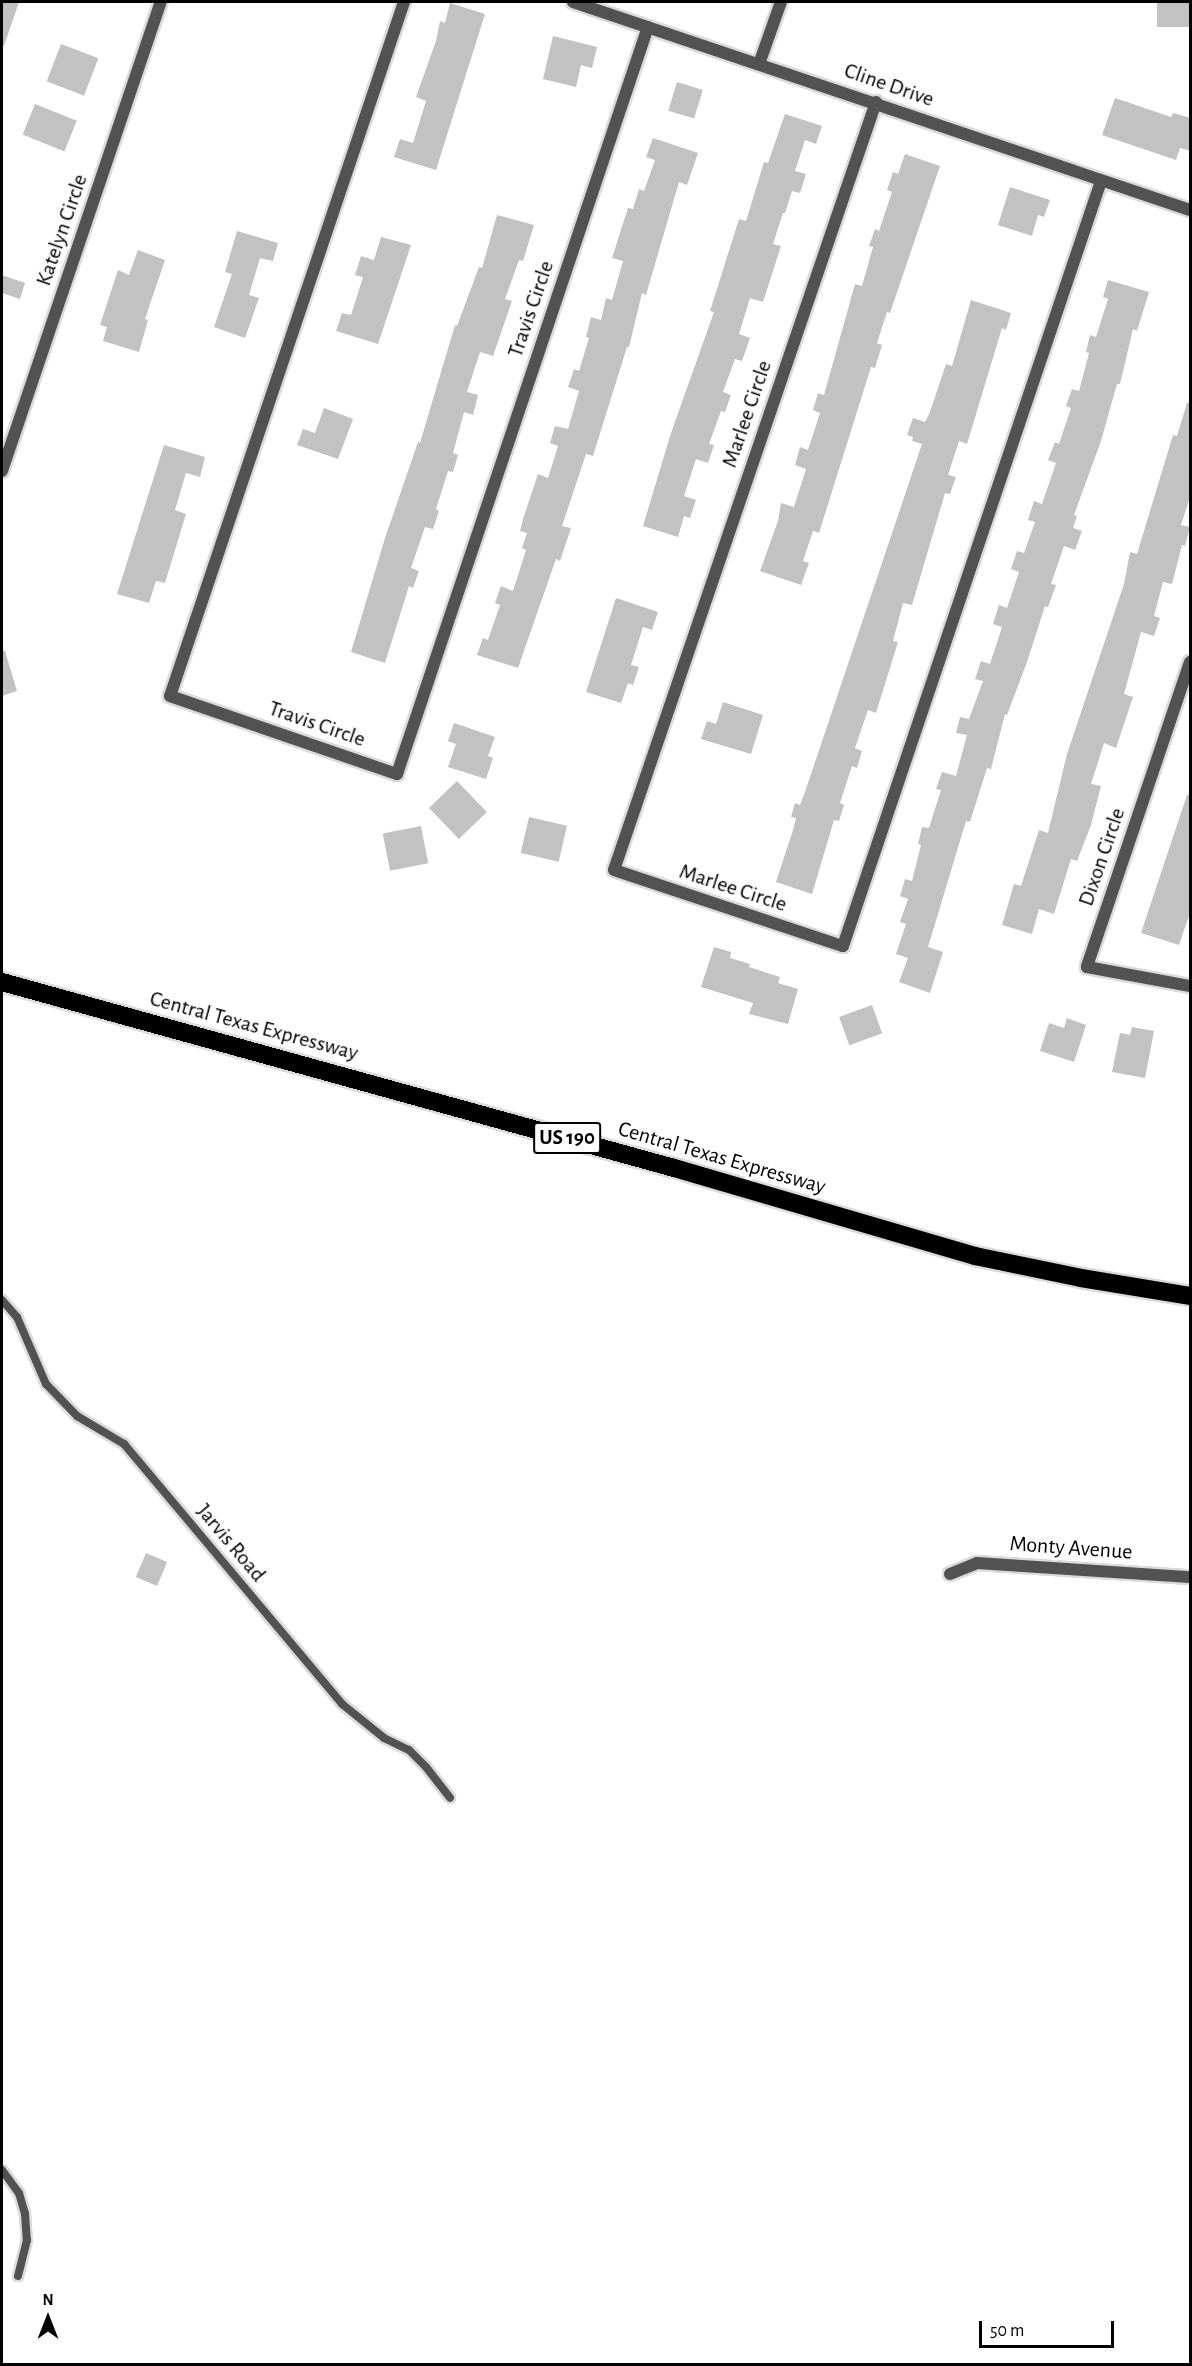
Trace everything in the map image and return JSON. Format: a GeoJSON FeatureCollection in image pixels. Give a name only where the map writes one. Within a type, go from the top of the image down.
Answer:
{"type":"FeatureCollection","features":[{"type":"Feature","properties":{"kind":"highway","name":"Central Texas Expressway"},"geometry":{"type":"LineString","coordinates":[[2,982],[674,1168],[975,1256],[1081,1278],[1191,1296]]}},
{"type":"Feature","properties":{"kind":"street","name":"Katelyn Circle"},"geometry":{"type":"LineString","coordinates":[[2,471],[161,2]]}},
{"type":"Feature","properties":{"kind":"street","name":"Travis Circle"},"geometry":{"type":"LineString","coordinates":[[405,2],[170,696],[397,774],[648,27]]}},
{"type":"Feature","properties":{"kind":"street","name":"Cline Drive"},"geometry":{"type":"LineString","coordinates":[[573,2],[876,102],[1191,210]]}},
{"type":"Feature","properties":{"kind":"street"},"geometry":{"type":"LineString","coordinates":[[759,64],[781,2]]}},
{"type":"Feature","properties":{"kind":"street","name":"Marlee Circle"},"geometry":{"type":"LineString","coordinates":[[876,102],[614,870],[843,946],[1101,180]]}},
{"type":"Feature","properties":{"kind":"street","name":"Dixon Circle"},"geometry":{"type":"LineString","coordinates":[[1191,662],[1087,967],[1191,986]]}},
{"type":"Feature","properties":{"kind":"street","name":"Monty Avenue"},"geometry":{"type":"LineString","coordinates":[[950,1574],[977,1563],[1191,1577]]}},
{"type":"Feature","properties":{"kind":"lane","name":"Jarvis Road"},"geometry":{"type":"LineString","coordinates":[[2,1300],[17,1317],[46,1384],[77,1416],[124,1444],[342,1704],[384,1738],[409,1750],[426,1767],[450,1798]]}},
{"type":"Feature","properties":{"kind":"lane"},"geometry":{"type":"LineString","coordinates":[[2,2170],[19,2193],[25,2214],[27,2240],[18,2276]]}},
{"type":"Feature","properties":{"kind":"building"},"geometry":{"type":"Polygon","coordinates":[[[2,2],[19,2],[4,46],[2,45],[2,2]]]}},
{"type":"Feature","properties":{"kind":"building"},"geometry":{"type":"Polygon","coordinates":[[[1157,2],[1190,2],[1190,27],[1157,27],[1157,2]]]}},
{"type":"Feature","properties":{"kind":"building"},"geometry":{"type":"Polygon","coordinates":[[[450,3],[485,14],[436,170],[394,157],[400,139],[413,143],[426,101],[416,97],[436,41],[440,21],[445,23],[450,3]]]}},
{"type":"Feature","properties":{"kind":"building"},"geometry":{"type":"Polygon","coordinates":[[[553,36],[597,47],[592,68],[581,65],[576,87],[543,79],[553,36]]]}},
{"type":"Feature","properties":{"kind":"building"},"geometry":{"type":"Polygon","coordinates":[[[61,44],[98,58],[84,96],[47,81],[61,44]]]}},
{"type":"Feature","properties":{"kind":"building"},"geometry":{"type":"Polygon","coordinates":[[[677,82],[703,90],[694,119],[668,111],[677,82]]]}},
{"type":"Feature","properties":{"kind":"building"},"geometry":{"type":"Polygon","coordinates":[[[1115,98],[1171,117],[1173,113],[1191,118],[1191,151],[1180,148],[1176,160],[1102,135],[1115,98]]]}},
{"type":"Feature","properties":{"kind":"building"},"geometry":{"type":"Polygon","coordinates":[[[35,104],[77,121],[64,151],[23,135],[35,104]]]}},
{"type":"Feature","properties":{"kind":"building"},"geometry":{"type":"Polygon","coordinates":[[[785,114],[822,126],[816,144],[805,140],[795,171],[806,174],[800,193],[792,191],[785,213],[783,213],[773,244],[781,246],[763,302],[750,298],[739,334],[750,338],[742,361],[735,359],[723,392],[731,395],[725,412],[721,411],[709,444],[714,445],[708,463],[696,459],[684,496],[696,500],[690,518],[684,516],[678,537],[643,526],[671,433],[714,312],[710,311],[739,219],[746,221],[764,162],[768,163],[785,114]]]}},
{"type":"Feature","properties":{"kind":"building"},"geometry":{"type":"Polygon","coordinates":[[[653,138],[698,153],[687,185],[679,182],[646,295],[642,293],[629,347],[627,347],[593,456],[586,454],[562,526],[571,528],[560,561],[556,559],[518,668],[477,655],[483,638],[488,640],[500,605],[495,603],[501,586],[513,591],[526,550],[522,548],[527,533],[520,531],[523,519],[538,474],[548,478],[558,446],[550,443],[555,426],[568,429],[579,391],[568,387],[574,369],[579,371],[589,338],[586,337],[591,317],[601,320],[606,298],[612,300],[623,261],[612,258],[628,208],[633,209],[639,189],[644,191],[655,160],[646,157],[653,138]]]}},
{"type":"Feature","properties":{"kind":"building"},"geometry":{"type":"Polygon","coordinates":[[[905,154],[940,166],[890,313],[887,312],[877,343],[882,345],[875,368],[871,367],[819,533],[813,531],[803,561],[809,563],[801,585],[760,571],[778,521],[781,503],[794,507],[806,469],[795,465],[800,447],[808,450],[820,413],[813,410],[818,393],[824,395],[855,284],[862,286],[873,247],[869,246],[875,229],[879,231],[892,192],[887,190],[893,172],[898,174],[905,154]]]}},
{"type":"Feature","properties":{"kind":"building"},"geometry":{"type":"Polygon","coordinates":[[[1010,187],[1050,200],[1044,217],[1038,215],[1032,236],[998,225],[1010,187]]]}},
{"type":"Feature","properties":{"kind":"building"},"geometry":{"type":"Polygon","coordinates":[[[497,215],[534,225],[523,261],[519,260],[505,299],[512,301],[493,356],[480,352],[467,392],[478,395],[473,415],[464,412],[453,453],[458,455],[453,472],[448,471],[436,509],[439,511],[433,529],[425,527],[411,568],[419,571],[413,588],[409,586],[385,663],[351,652],[385,538],[418,442],[420,443],[455,325],[457,326],[479,267],[482,268],[497,215]]]}},
{"type":"Feature","properties":{"kind":"building"},"geometry":{"type":"Polygon","coordinates":[[[237,231],[278,243],[273,261],[260,258],[249,295],[259,298],[245,338],[214,327],[232,274],[225,272],[237,231]]]}},
{"type":"Feature","properties":{"kind":"building"},"geometry":{"type":"Polygon","coordinates":[[[381,237],[411,245],[378,344],[336,331],[342,313],[351,315],[363,277],[355,275],[361,256],[374,260],[381,237]]]}},
{"type":"Feature","properties":{"kind":"building"},"geometry":{"type":"Polygon","coordinates":[[[138,250],[165,260],[145,319],[148,320],[139,352],[103,341],[107,327],[100,325],[118,270],[129,275],[138,250]]]}},
{"type":"Feature","properties":{"kind":"building"},"geometry":{"type":"Polygon","coordinates":[[[2,275],[25,283],[20,299],[2,293],[2,275]]]}},
{"type":"Feature","properties":{"kind":"building"},"geometry":{"type":"Polygon","coordinates":[[[1108,280],[1149,292],[1137,331],[1133,329],[1120,384],[1117,384],[1101,441],[1074,515],[1077,516],[1073,528],[1082,531],[1075,550],[1064,546],[1051,584],[1056,585],[1048,607],[1045,606],[1027,662],[1007,715],[1005,714],[991,769],[987,768],[970,822],[966,821],[928,947],[943,952],[930,993],[899,982],[908,958],[896,954],[906,924],[900,922],[908,899],[900,896],[905,879],[912,881],[921,845],[918,844],[922,827],[929,828],[941,790],[936,789],[942,772],[956,776],[967,735],[956,733],[960,717],[969,719],[983,681],[975,679],[981,661],[990,664],[1002,627],[993,624],[999,605],[1007,608],[1019,572],[1011,569],[1017,551],[1024,553],[1035,522],[1028,520],[1034,501],[1042,504],[1056,463],[1048,460],[1055,442],[1059,444],[1071,408],[1066,406],[1072,389],[1079,391],[1089,353],[1086,352],[1090,335],[1096,337],[1108,299],[1103,297],[1108,280]]]}},
{"type":"Feature","properties":{"kind":"building"},"geometry":{"type":"Polygon","coordinates":[[[971,300],[1011,313],[1006,330],[1002,328],[967,444],[959,441],[948,475],[956,477],[950,494],[945,493],[912,605],[903,603],[893,641],[898,642],[876,713],[868,710],[855,748],[862,751],[857,768],[852,766],[840,803],[844,805],[839,821],[834,820],[812,894],[776,882],[796,818],[791,817],[795,803],[800,805],[805,792],[922,444],[912,441],[913,437],[907,435],[913,418],[925,422],[946,364],[952,366],[971,300]]]}},
{"type":"Feature","properties":{"kind":"building"},"geometry":{"type":"Polygon","coordinates":[[[1187,403],[1191,403],[1191,494],[1181,525],[1190,527],[1185,546],[1182,545],[1172,584],[1163,582],[1154,616],[1160,618],[1154,636],[1141,632],[1124,694],[1133,697],[1116,748],[1104,743],[1091,784],[1101,786],[1091,825],[1077,861],[1071,859],[1054,914],[1039,909],[1032,934],[1002,925],[1014,884],[1021,886],[1039,830],[1048,833],[1067,754],[1124,584],[1130,552],[1137,554],[1173,435],[1177,436],[1187,403]]]}},
{"type":"Feature","properties":{"kind":"building"},"geometry":{"type":"Polygon","coordinates":[[[324,408],[353,419],[338,459],[297,445],[303,429],[315,433],[324,408]]]}},
{"type":"Feature","properties":{"kind":"building"},"geometry":{"type":"Polygon","coordinates":[[[164,445],[205,457],[200,477],[186,473],[175,510],[186,514],[165,583],[156,581],[149,603],[117,594],[164,445]]]}},
{"type":"Feature","properties":{"kind":"building"},"geometry":{"type":"Polygon","coordinates":[[[616,598],[658,612],[652,630],[643,627],[631,665],[639,667],[633,685],[628,683],[621,703],[586,692],[616,598]]]}},
{"type":"Feature","properties":{"kind":"building"},"geometry":{"type":"Polygon","coordinates":[[[2,651],[5,651],[17,691],[2,696],[2,651]]]}},
{"type":"Feature","properties":{"kind":"building"},"geometry":{"type":"Polygon","coordinates":[[[723,702],[763,715],[751,754],[701,739],[707,721],[716,724],[723,702]]]}},
{"type":"Feature","properties":{"kind":"building"},"geometry":{"type":"Polygon","coordinates":[[[454,723],[495,737],[488,756],[493,758],[486,779],[448,767],[456,744],[448,741],[454,723]]]}},
{"type":"Feature","properties":{"kind":"building"},"geometry":{"type":"Polygon","coordinates":[[[457,781],[487,812],[459,839],[429,808],[457,781]]]}},
{"type":"Feature","properties":{"kind":"building"},"geometry":{"type":"Polygon","coordinates":[[[1187,795],[1191,795],[1191,910],[1179,945],[1141,933],[1187,795]]]}},
{"type":"Feature","properties":{"kind":"building"},"geometry":{"type":"Polygon","coordinates":[[[529,817],[567,826],[559,862],[521,853],[529,817]]]}},
{"type":"Feature","properties":{"kind":"building"},"geometry":{"type":"Polygon","coordinates":[[[421,826],[428,863],[390,871],[383,833],[421,826]]]}},
{"type":"Feature","properties":{"kind":"building"},"geometry":{"type":"Polygon","coordinates":[[[714,947],[731,952],[730,958],[750,964],[749,967],[780,977],[778,983],[798,989],[788,1024],[749,1014],[753,1003],[701,987],[714,947]]]}},
{"type":"Feature","properties":{"kind":"building"},"geometry":{"type":"Polygon","coordinates":[[[872,1005],[882,1033],[849,1045],[839,1017],[872,1005]]]}},
{"type":"Feature","properties":{"kind":"building"},"geometry":{"type":"Polygon","coordinates":[[[1067,1018],[1086,1025],[1074,1062],[1040,1051],[1049,1023],[1064,1028],[1067,1018]]]}},
{"type":"Feature","properties":{"kind":"building"},"geometry":{"type":"Polygon","coordinates":[[[1132,1027],[1154,1031],[1145,1078],[1112,1072],[1120,1033],[1130,1035],[1132,1027]]]}},
{"type":"Feature","properties":{"kind":"building"},"geometry":{"type":"Polygon","coordinates":[[[146,1553],[167,1562],[157,1586],[136,1577],[146,1553]]]}}]}
